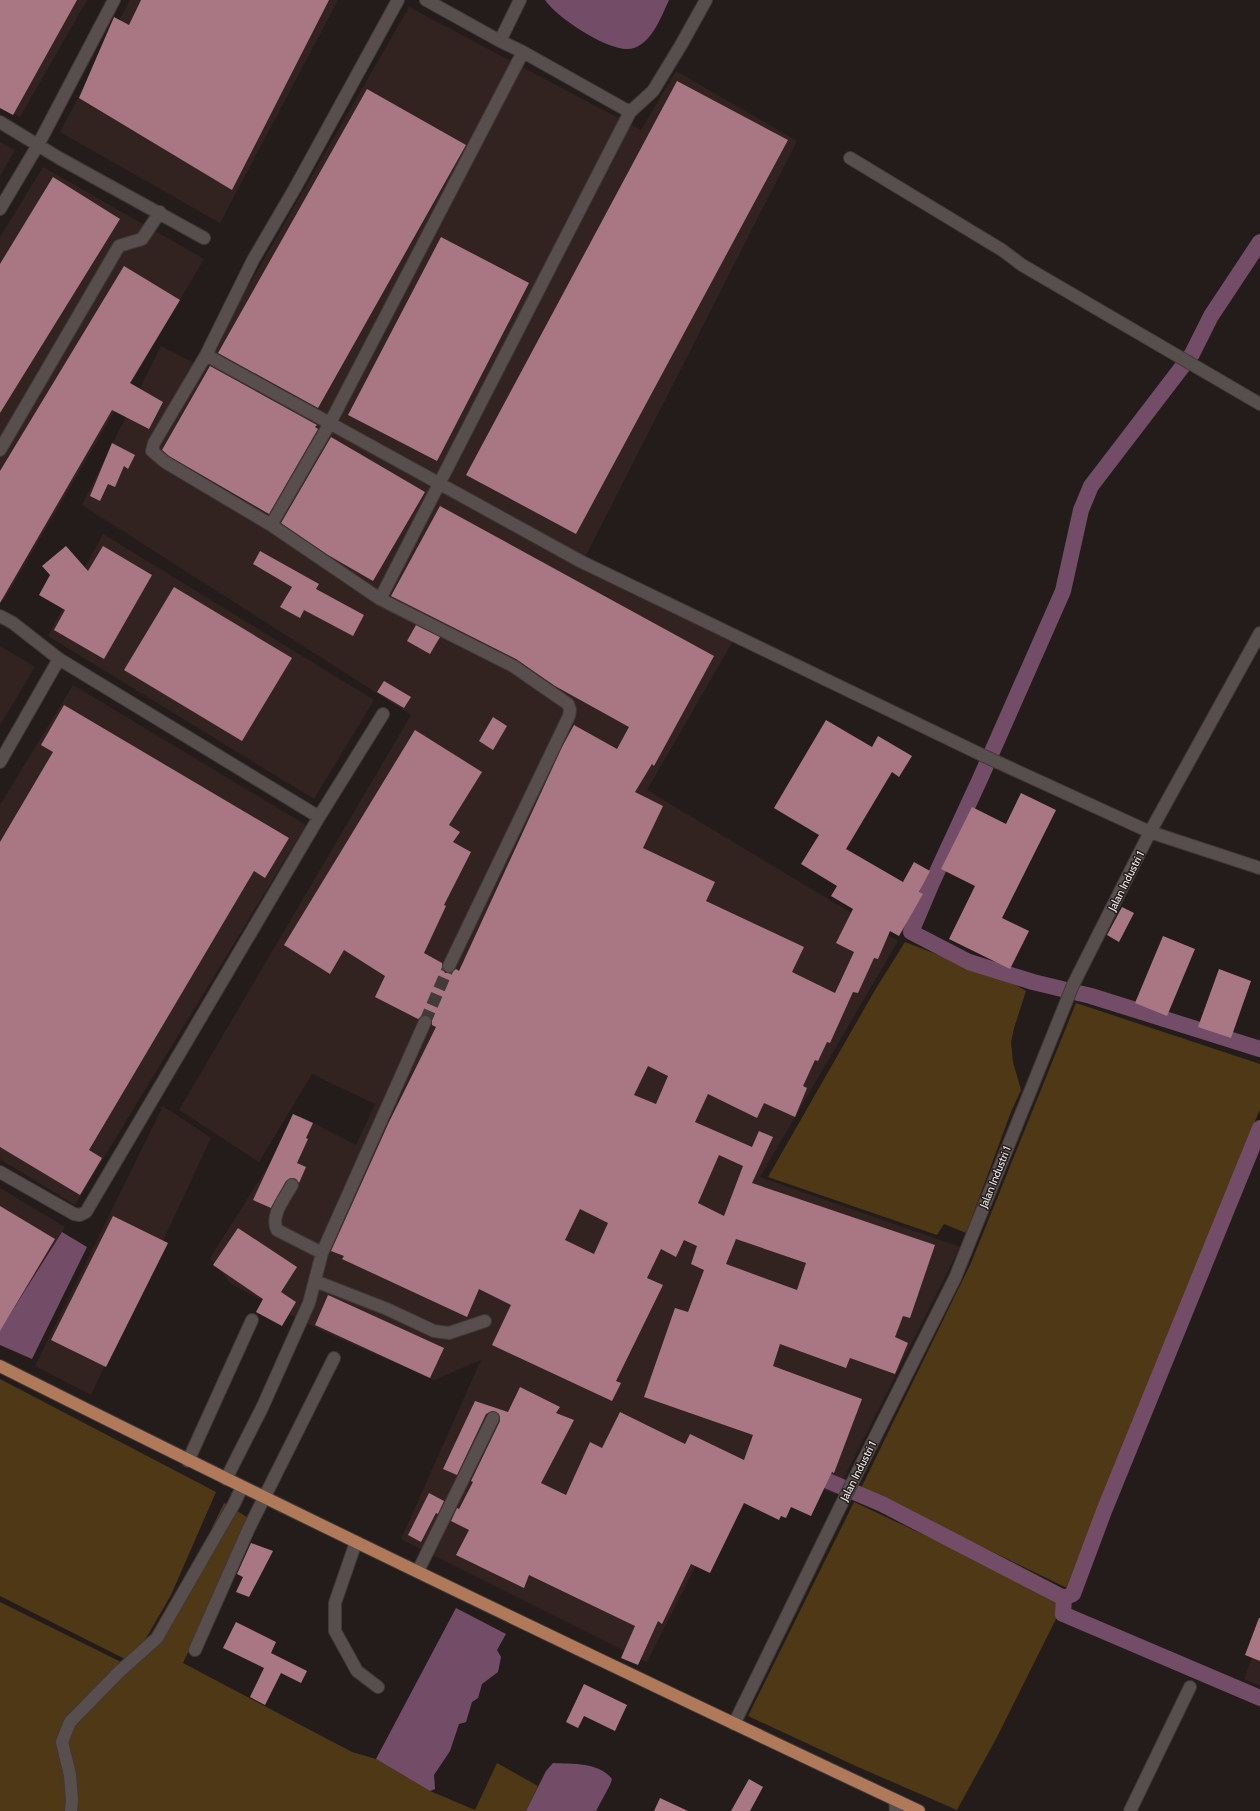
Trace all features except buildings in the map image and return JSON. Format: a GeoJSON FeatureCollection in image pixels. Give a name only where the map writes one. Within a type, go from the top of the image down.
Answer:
{"type":"FeatureCollection","features":[{"type":"Feature","properties":{"kind":"main road"},"geometry":{"type":"LineString","coordinates":[[0,1366],[188,1461],[734,1724],[895,1805],[919,1811]]}},
{"type":"Feature","properties":{"kind":"street"},"geometry":{"type":"LineString","coordinates":[[0,209],[38,145],[114,0]]}},
{"type":"Feature","properties":{"kind":"street"},"geometry":{"type":"LineString","coordinates":[[398,0],[253,260],[206,354],[154,443],[152,451],[165,462],[271,525],[380,599],[513,666],[568,704],[570,710],[569,716],[449,966]]}},
{"type":"Feature","properties":{"kind":"street"},"geometry":{"type":"LineString","coordinates":[[426,0],[630,112]]}},
{"type":"Feature","properties":{"kind":"street"},"geometry":{"type":"LineString","coordinates":[[500,41],[520,0]]}},
{"type":"Feature","properties":{"kind":"street"},"geometry":{"type":"LineString","coordinates":[[380,599],[439,482],[544,283],[630,112],[653,91],[706,0]]}},
{"type":"Feature","properties":{"kind":"street"},"geometry":{"type":"LineString","coordinates":[[271,525],[330,423],[523,52]]}},
{"type":"Feature","properties":{"kind":"street"},"geometry":{"type":"LineString","coordinates":[[0,122],[38,145],[204,238]]}},
{"type":"Feature","properties":{"kind":"street"},"geometry":{"type":"LineString","coordinates":[[850,158],[1002,250],[1022,264],[1260,404]]}},
{"type":"Feature","properties":{"kind":"street"},"geometry":{"type":"LineString","coordinates":[[0,450],[119,246],[121,244],[142,239],[160,212]]}},
{"type":"Feature","properties":{"kind":"street"},"geometry":{"type":"LineString","coordinates":[[206,354],[580,561],[987,758],[1150,832],[1260,868]]}},
{"type":"Feature","properties":{"kind":"street"},"geometry":{"type":"LineString","coordinates":[[0,616],[13,623],[59,659],[319,817]]}},
{"type":"Feature","properties":{"kind":"street","name":"Jalan Industri 1"},"geometry":{"type":"LineString","coordinates":[[734,1724],[842,1503],[955,1278],[1071,990],[1150,832],[1260,633]]}},
{"type":"Feature","properties":{"kind":"street"},"geometry":{"type":"LineString","coordinates":[[0,762],[59,659]]}},
{"type":"Feature","properties":{"kind":"street"},"geometry":{"type":"LineString","coordinates":[[0,1172],[74,1214],[80,1215],[86,1212],[319,817],[383,714]]}},
{"type":"Feature","properties":{"kind":"street"},"geometry":{"type":"LineString","coordinates":[[226,1479],[262,1408],[309,1303],[322,1253],[425,1022]]}},
{"type":"Feature","properties":{"kind":"street"},"geometry":{"type":"LineString","coordinates":[[292,1185],[275,1216],[274,1224],[277,1230],[322,1253]]}},
{"type":"Feature","properties":{"kind":"street"},"geometry":{"type":"LineString","coordinates":[[314,1282],[386,1309],[434,1331],[448,1333],[457,1332],[485,1322]]}},
{"type":"Feature","properties":{"kind":"street"},"geometry":{"type":"LineString","coordinates":[[188,1461],[252,1320]]}},
{"type":"Feature","properties":{"kind":"street"},"geometry":{"type":"LineString","coordinates":[[195,1650],[249,1528],[334,1358]]}},
{"type":"Feature","properties":{"kind":"street"},"geometry":{"type":"LineString","coordinates":[[418,1571],[493,1418]]}},
{"type":"Feature","properties":{"kind":"street"},"geometry":{"type":"LineString","coordinates":[[70,1811],[72,1800],[70,1775],[62,1742],[65,1732],[76,1717],[119,1672],[157,1638],[234,1504],[242,1487]]}},
{"type":"Feature","properties":{"kind":"street"},"geometry":{"type":"LineString","coordinates":[[356,1542],[335,1603],[335,1631],[357,1671],[378,1687]]}},
{"type":"Feature","properties":{"kind":"street"},"geometry":{"type":"LineString","coordinates":[[1130,1811],[1190,1687]]}},
{"type":"Feature","properties":{"kind":"shaded area"},"geometry":{"type":"Polygon","coordinates":[[[0,0],[87,0],[20,117],[0,106],[0,0]]]}},
{"type":"Feature","properties":{"kind":"shaded area"},"geometry":{"type":"Polygon","coordinates":[[[130,0],[338,0],[220,223],[60,132],[130,0]]]}},
{"type":"Feature","properties":{"kind":"shaded area"},"geometry":{"type":"Polygon","coordinates":[[[545,0],[669,0],[656,28],[646,40],[641,45],[634,48],[625,49],[600,41],[572,25],[545,0]]]}},
{"type":"Feature","properties":{"kind":"shaded area"},"geometry":{"type":"Polygon","coordinates":[[[409,7],[641,130],[676,71],[797,141],[581,565],[733,641],[647,790],[898,941],[760,1177],[960,1247],[836,1494],[749,1461],[647,1662],[401,1539],[481,1360],[434,1380],[318,1329],[231,1284],[210,1258],[300,1116],[356,1145],[375,1104],[312,1074],[259,1162],[179,1110],[411,715],[82,505],[161,346],[202,367],[409,7]]]}},
{"type":"Feature","properties":{"kind":"shaded area"},"geometry":{"type":"Polygon","coordinates":[[[0,142],[15,150],[0,176],[0,142]]]}},
{"type":"Feature","properties":{"kind":"shaded area"},"geometry":{"type":"Polygon","coordinates":[[[43,167],[204,259],[4,600],[0,598],[0,237],[43,167]]]}},
{"type":"Feature","properties":{"kind":"shaded area"},"geometry":{"type":"Polygon","coordinates":[[[103,534],[374,700],[314,799],[48,636],[103,534]]]}},
{"type":"Feature","properties":{"kind":"shaded area"},"geometry":{"type":"Polygon","coordinates":[[[0,646],[35,667],[0,725],[0,646]]]}},
{"type":"Feature","properties":{"kind":"shaded area"},"geometry":{"type":"Polygon","coordinates":[[[73,685],[306,825],[75,1205],[0,1159],[0,805],[73,685]]]}},
{"type":"Feature","properties":{"kind":"shaded area"},"geometry":{"type":"Polygon","coordinates":[[[905,942],[1018,986],[1026,991],[1011,1042],[1013,1062],[1021,1090],[1011,1112],[966,1233],[944,1224],[937,1235],[768,1177],[875,990],[905,942]]]}},
{"type":"Feature","properties":{"kind":"shaded area"},"geometry":{"type":"Polygon","coordinates":[[[1076,1003],[1260,1064],[1260,1109],[1173,1322],[1080,1559],[1067,1588],[861,1488],[971,1263],[1076,1003]]]}},
{"type":"Feature","properties":{"kind":"shaded area"},"geometry":{"type":"Polygon","coordinates":[[[163,1106],[211,1138],[91,1395],[35,1366],[163,1106]]]}},
{"type":"Feature","properties":{"kind":"shaded area"},"geometry":{"type":"Polygon","coordinates":[[[0,1188],[65,1227],[0,1330],[0,1188]]]}},
{"type":"Feature","properties":{"kind":"shaded area"},"geometry":{"type":"Polygon","coordinates":[[[62,1232],[87,1247],[32,1359],[0,1345],[0,1330],[62,1232]]]}},
{"type":"Feature","properties":{"kind":"shaded area"},"geometry":{"type":"Polygon","coordinates":[[[0,1379],[216,1492],[171,1595],[145,1640],[125,1659],[0,1596],[0,1379]]]}},
{"type":"Feature","properties":{"kind":"shaded area"},"geometry":{"type":"Polygon","coordinates":[[[854,1502],[984,1563],[1060,1603],[1057,1617],[997,1737],[957,1810],[858,1767],[748,1716],[854,1502]]]}},
{"type":"Feature","properties":{"kind":"shaded area"},"geometry":{"type":"Polygon","coordinates":[[[224,1503],[252,1520],[183,1663],[352,1752],[376,1759],[430,1791],[475,1810],[497,1763],[538,1786],[526,1811],[0,1811],[0,1602],[129,1666],[160,1635],[224,1503]]]}},
{"type":"Feature","properties":{"kind":"shaded area"},"geometry":{"type":"Polygon","coordinates":[[[456,1608],[506,1634],[497,1650],[501,1657],[498,1672],[482,1684],[478,1698],[472,1702],[466,1722],[459,1724],[450,1751],[434,1775],[435,1789],[430,1791],[376,1759],[456,1608]]]}},
{"type":"Feature","properties":{"kind":"shaded area"},"geometry":{"type":"Polygon","coordinates":[[[1260,1637],[1260,1686],[1244,1679],[1260,1637]]]}},
{"type":"Feature","properties":{"kind":"shaded area"},"geometry":{"type":"Polygon","coordinates":[[[553,1763],[585,1765],[600,1769],[607,1773],[612,1779],[596,1811],[526,1811],[546,1771],[553,1763]]]}},
{"type":"Feature","properties":{"kind":"waterway"},"geometry":{"type":"LineString","coordinates":[[1260,242],[1211,316],[1192,354],[1091,486],[1081,510],[1063,591],[911,932],[969,962],[1033,982],[1091,996],[1260,1049]]}},
{"type":"Feature","properties":{"kind":"waterway"},"geometry":{"type":"LineString","coordinates":[[1064,1598],[1073,1594],[1104,1511],[1260,1128]]}},
{"type":"Feature","properties":{"kind":"waterway"},"geometry":{"type":"LineString","coordinates":[[807,1472],[882,1504],[1064,1598],[1063,1614],[1260,1698]]}},
{"type":"Feature","properties":{"kind":"tunnel"},"geometry":{"type":"LineString","coordinates":[[425,1022],[449,966]]}}]}
